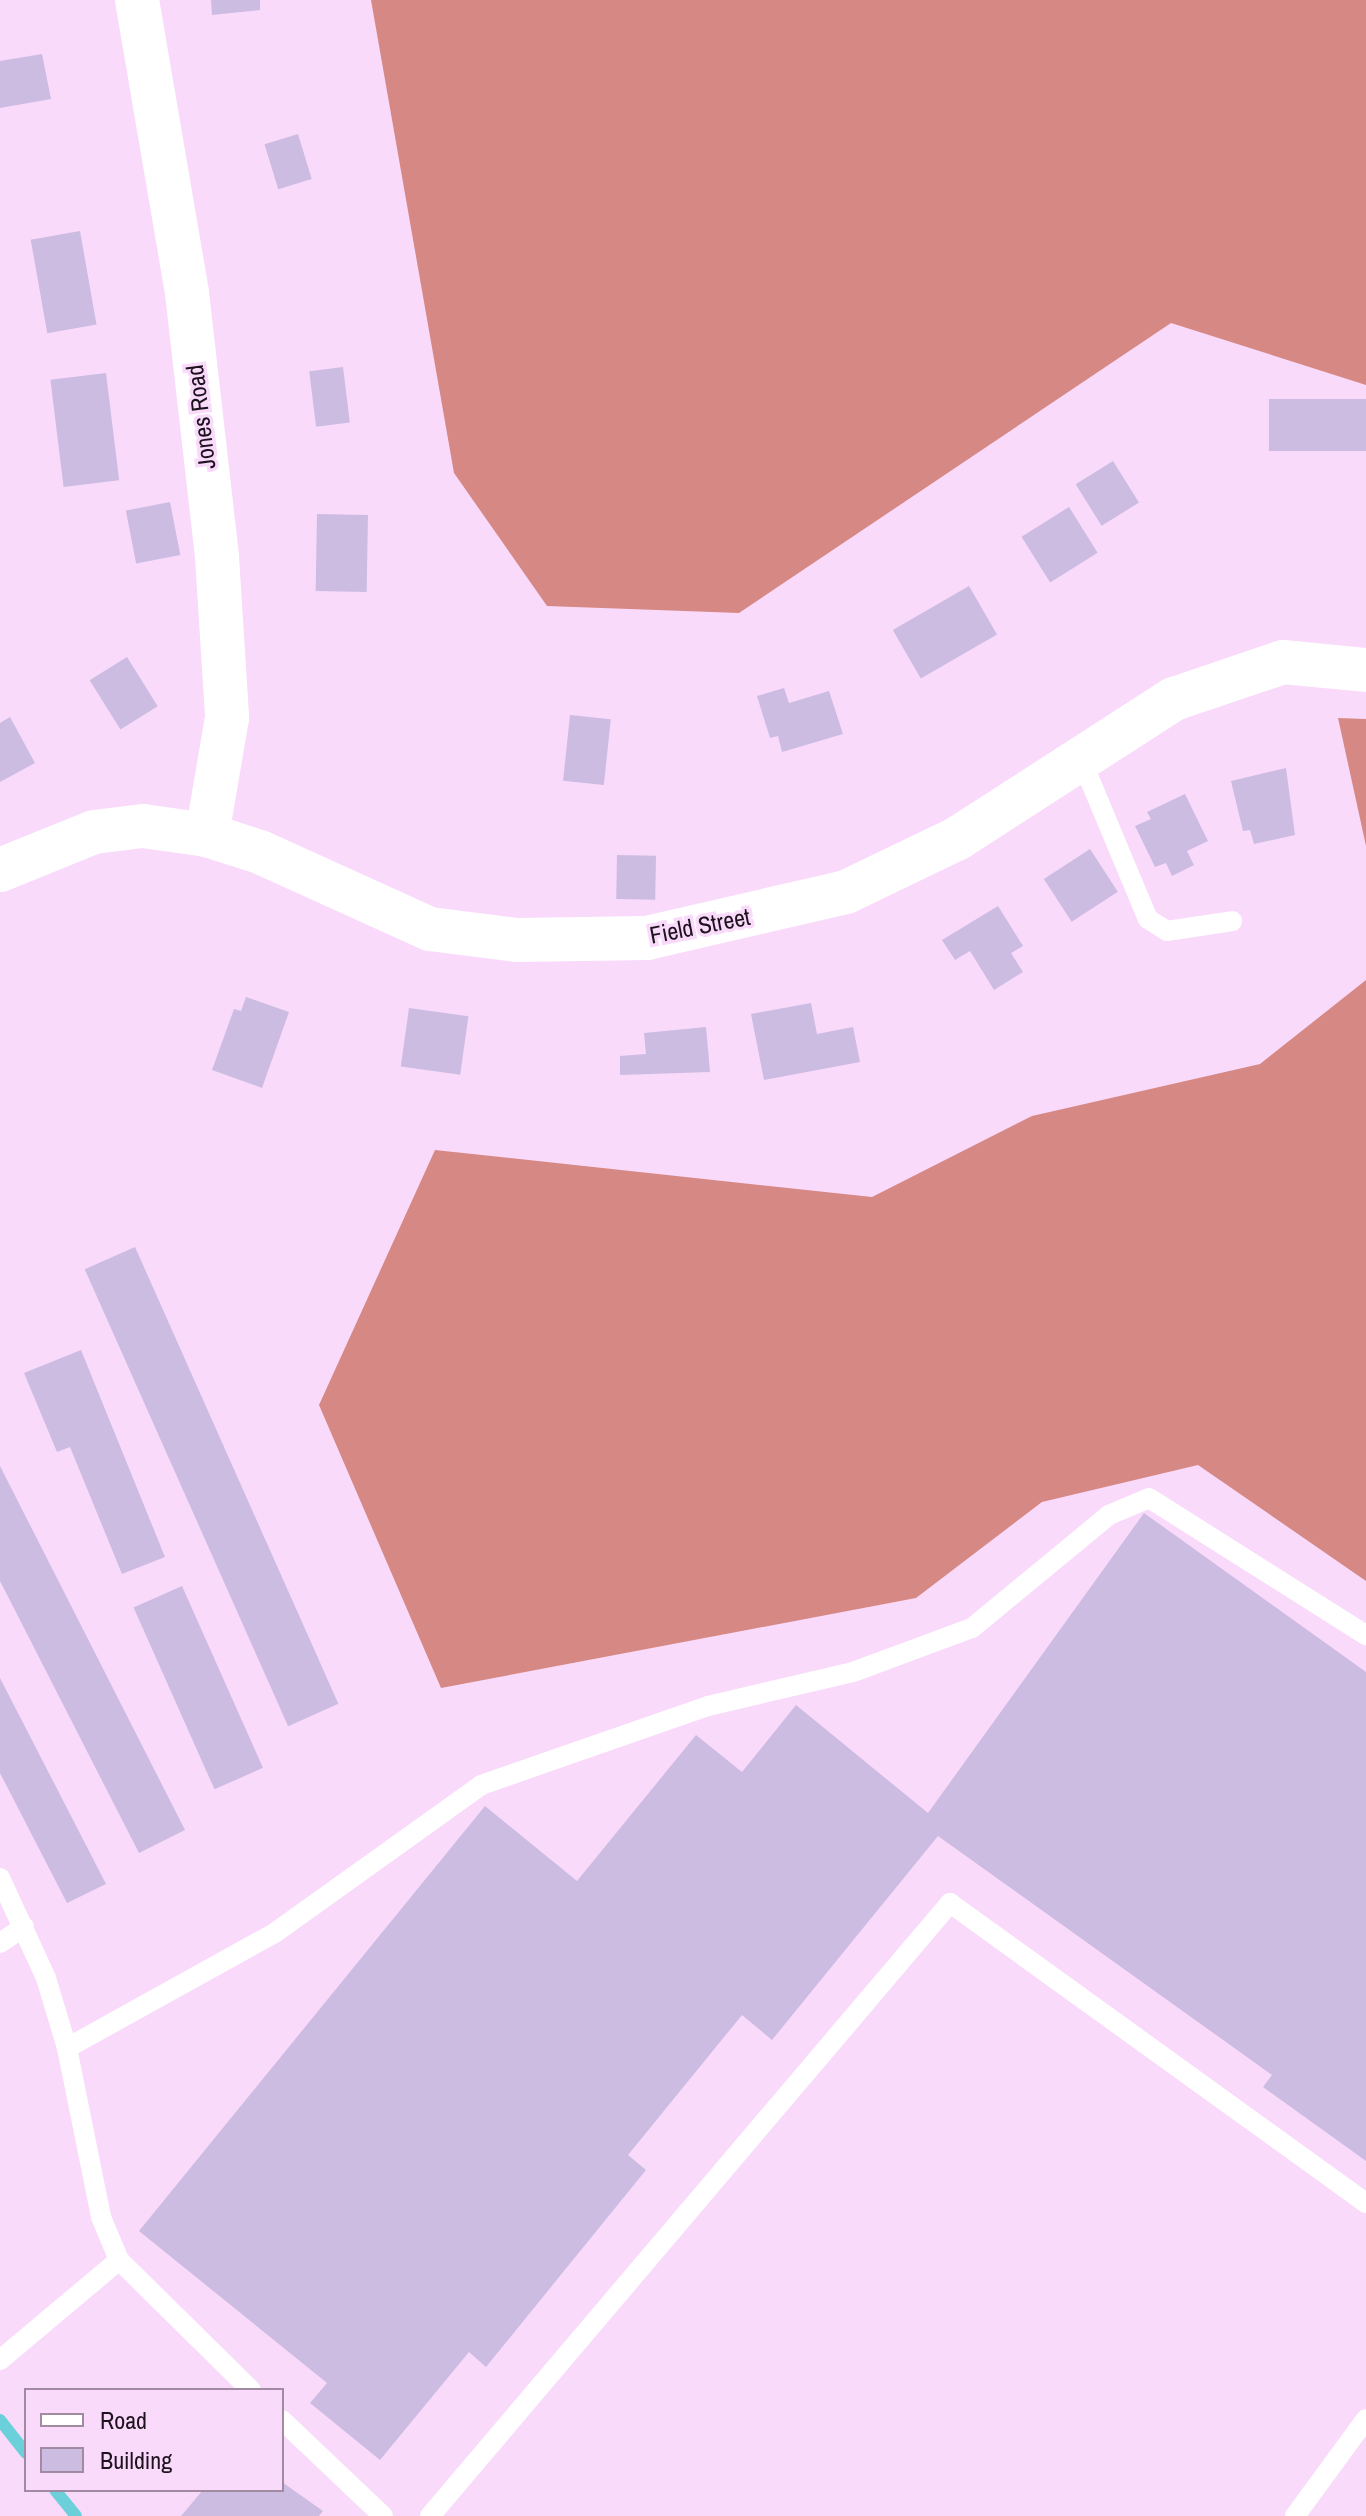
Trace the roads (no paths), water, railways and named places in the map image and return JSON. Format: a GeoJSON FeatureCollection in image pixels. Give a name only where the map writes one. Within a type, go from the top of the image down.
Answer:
{"type":"FeatureCollection","features":[{"type":"Feature","properties":{"kind":"street","name":"Jones Road"},"geometry":{"type":"LineString","coordinates":[[137,0],[187,293],[217,557],[227,718],[207,835]]}},
{"type":"Feature","properties":{"kind":"street","name":"Field Street"},"geometry":{"type":"LineString","coordinates":[[0,870],[94,832],[143,826],[207,835],[260,852],[430,929],[517,940],[647,938],[846,892],[958,838],[1174,699],[1283,662],[1366,670]]}},
{"type":"Feature","properties":{"kind":"lane"},"geometry":{"type":"LineString","coordinates":[[1081,759],[1148,919],[1167,931],[1232,921]]}},
{"type":"Feature","properties":{"kind":"lane"},"geometry":{"type":"LineString","coordinates":[[67,2048],[276,1932],[481,1785],[708,1706],[853,1672],[972,1628],[1109,1515],[1149,1498],[1366,1635]]}},
{"type":"Feature","properties":{"kind":"lane"},"geometry":{"type":"LineString","coordinates":[[0,1878],[24,1927],[67,2048],[101,2217],[119,2260],[249,2388]]}},
{"type":"Feature","properties":{"kind":"lane"},"geometry":{"type":"LineString","coordinates":[[430,2516],[950,1903],[1366,2203]]}},
{"type":"Feature","properties":{"kind":"lane"},"geometry":{"type":"LineString","coordinates":[[0,1943],[24,1927]]}},
{"type":"Feature","properties":{"kind":"lane"},"geometry":{"type":"LineString","coordinates":[[0,2360],[119,2260]]}},
{"type":"Feature","properties":{"kind":"lane"},"geometry":{"type":"LineString","coordinates":[[1295,2516],[1366,2419]]}},
{"type":"Feature","properties":{"kind":"lane"},"geometry":{"type":"LineString","coordinates":[[284,2422],[383,2516]]}},
{"type":"Feature","properties":{"kind":"waterway"},"geometry":{"type":"LineString","coordinates":[[0,2420],[24,2450]]}},
{"type":"Feature","properties":{"kind":"waterway"},"geometry":{"type":"LineString","coordinates":[[57,2492],[76,2516]]}}]}
